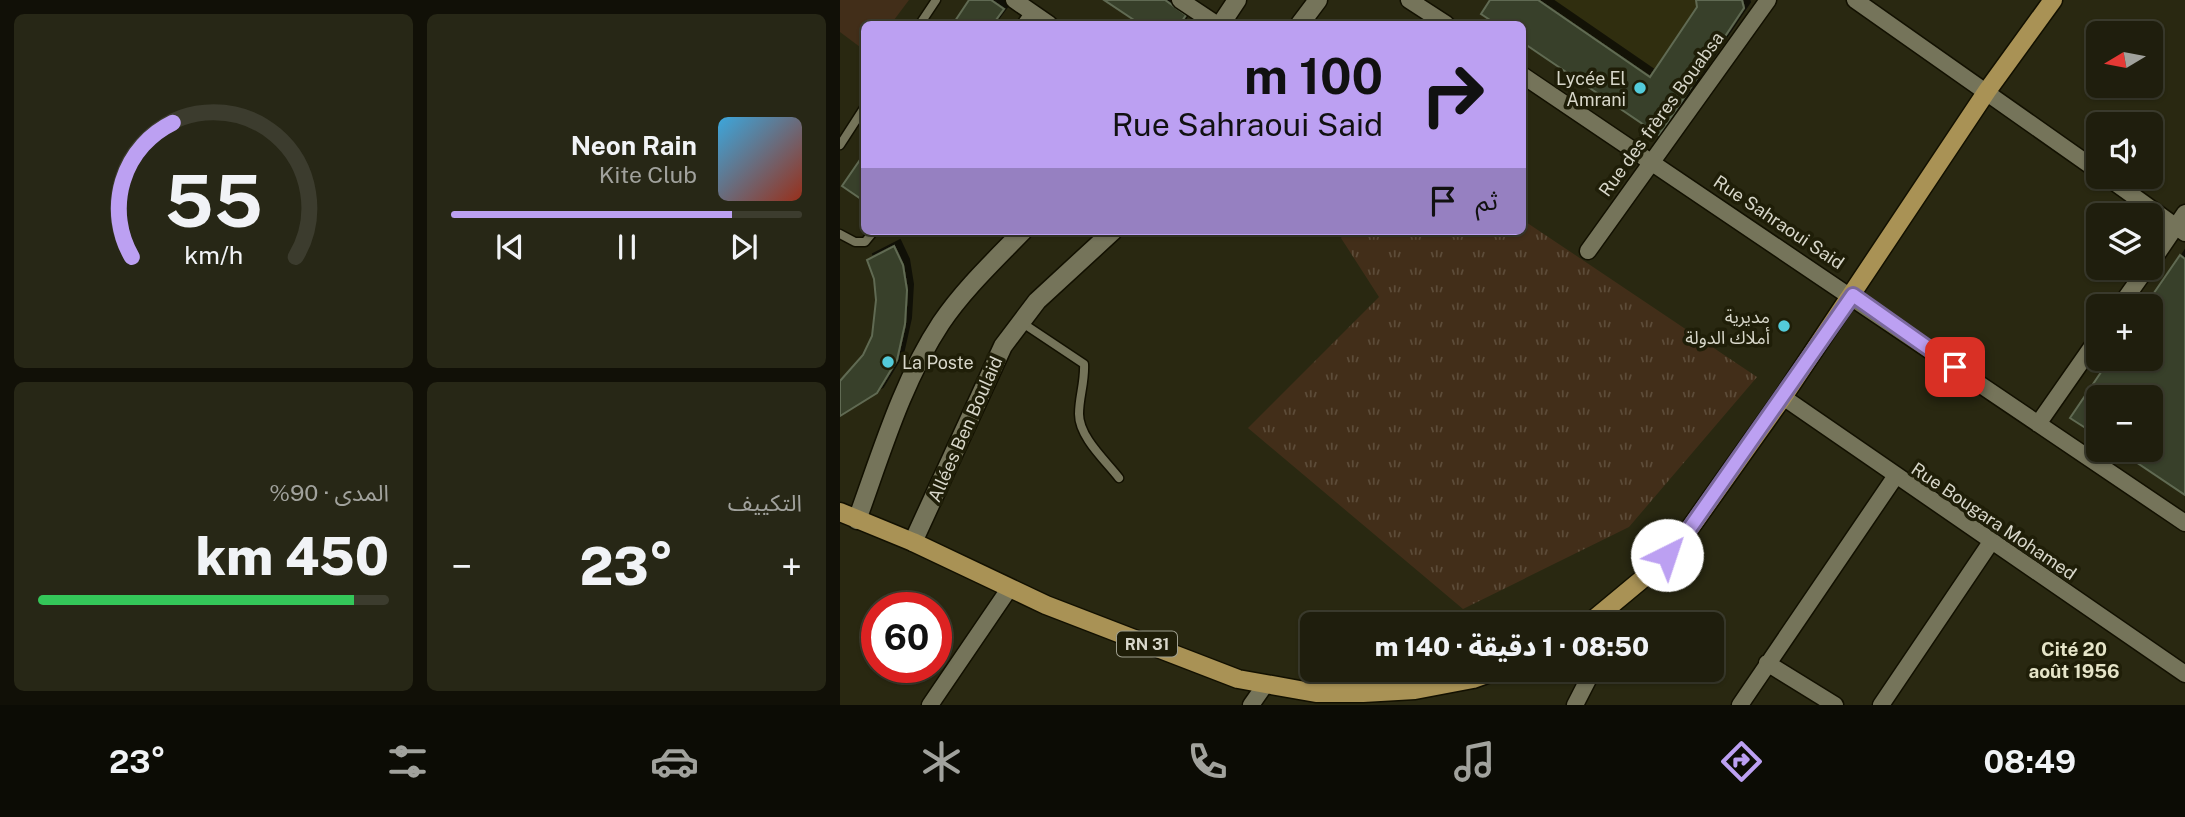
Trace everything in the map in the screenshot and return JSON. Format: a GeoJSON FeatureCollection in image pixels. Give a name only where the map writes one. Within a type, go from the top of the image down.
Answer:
{"type":"FeatureCollection","features":[{"type":"Feature","properties":{"kind":"main road"},"geometry":{"type":"LineString","coordinates":[[1220,21],[1237,0]]}},
{"type":"Feature","properties":{"kind":"main road"},"geometry":{"type":"LineString","coordinates":[[1302,21],[1318,0]]}},
{"type":"Feature","properties":{"kind":"main road"},"geometry":{"type":"LineString","coordinates":[[1611,612],[1683,538],[1853,295],[1987,91],[2053,0]]}},
{"type":"Feature","properties":{"kind":"main road"},"geometry":{"type":"LineString","coordinates":[[857,520],[901,399],[941,323],[967,290],[1019,235]]}},
{"type":"Feature","properties":{"kind":"main road","name":"Allées Ben Boulaid"},"geometry":{"type":"LineString","coordinates":[[913,542],[977,397],[1003,346],[1037,301],[1109,235]]}},
{"type":"Feature","properties":{"kind":"main road","name":"RN 31"},"geometry":{"type":"LineString","coordinates":[[840,512],[913,542],[1009,589],[1238,679],[1316,693],[1363,694],[1415,690],[1457,682]]}},
{"type":"Feature","properties":{"kind":"street"},"geometry":{"type":"LineString","coordinates":[[1014,0],[1026,18]]}},
{"type":"Feature","properties":{"kind":"street"},"geometry":{"type":"LineString","coordinates":[[1180,0],[1213,21]]}},
{"type":"Feature","properties":{"kind":"street"},"geometry":{"type":"LineString","coordinates":[[1409,0],[1441,21]]}},
{"type":"Feature","properties":{"kind":"street","name":"Rue des frères Bouabsa"},"geometry":{"type":"LineString","coordinates":[[1588,251],[1651,159],[1768,0]]}},
{"type":"Feature","properties":{"kind":"street"},"geometry":{"type":"LineString","coordinates":[[1855,0],[2086,162]]}},
{"type":"Feature","properties":{"kind":"street","name":"Rue Sahraoui Said"},"geometry":{"type":"LineString","coordinates":[[1526,78],[1853,295],[2038,425],[2185,523]]}},
{"type":"Feature","properties":{"kind":"street"},"geometry":{"type":"LineString","coordinates":[[2126,189],[2182,224],[2163,247]]}},
{"type":"Feature","properties":{"kind":"street"},"geometry":{"type":"LineString","coordinates":[[2038,425],[2086,355]]}},
{"type":"Feature","properties":{"kind":"street","name":"Rue Bougara Mohamed"},"geometry":{"type":"LineString","coordinates":[[1783,397],[1895,477],[2185,674]]}},
{"type":"Feature","properties":{"kind":"street"},"geometry":{"type":"LineString","coordinates":[[1740,705],[1895,477]]}},
{"type":"Feature","properties":{"kind":"street"},"geometry":{"type":"LineString","coordinates":[[1887,703],[1992,542]]}},
{"type":"Feature","properties":{"kind":"street"},"geometry":{"type":"LineString","coordinates":[[930,705],[1009,589]]}},
{"type":"Feature","properties":{"kind":"street"},"geometry":{"type":"LineString","coordinates":[[1767,663],[1835,705]]}},
{"type":"Feature","properties":{"kind":"street"},"geometry":{"type":"LineString","coordinates":[[1575,705],[1587,682]]}},
{"type":"Feature","properties":{"kind":"street"},"geometry":{"type":"LineString","coordinates":[[1251,705],[1265,685]]}},
{"type":"Feature","properties":{"kind":"lane"},"geometry":{"type":"LineString","coordinates":[[922,21],[936,0]]}},
{"type":"Feature","properties":{"kind":"lane"},"geometry":{"type":"LineString","coordinates":[[840,145],[861,113]]}},
{"type":"Feature","properties":{"kind":"lane"},"geometry":{"type":"LineString","coordinates":[[840,234],[855,242],[865,242],[871,235]]}},
{"type":"Feature","properties":{"kind":"lane"},"geometry":{"type":"LineString","coordinates":[[1021,322],[1084,364],[1085,379],[1079,415],[1090,441],[1119,478]]}},
{"type":"Feature","properties":{"kind":"shaded area","name":"Lycée El Amrani"},"geometry":{"type":"Polygon","coordinates":[[[1490,0],[1742,0],[1744,8],[1659,135],[1526,27],[1526,21],[1492,21],[1481,14],[1490,0]]]}},
{"type":"Feature","properties":{"kind":"green space"},"geometry":{"type":"Polygon","coordinates":[[[840,0],[909,0],[893,21],[861,21],[861,48],[840,32],[840,0]]]}},
{"type":"Feature","properties":{"kind":"green space"},"geometry":{"type":"Polygon","coordinates":[[[1526,222],[1757,377],[1629,527],[1463,609],[1248,428],[1379,297],[1341,238],[1343,235],[1526,235],[1526,222]]]}},
{"type":"Feature","properties":{"kind":"building"},"geometry":{"type":"Polygon","coordinates":[[[969,0],[991,0],[1004,9],[995,21],[955,21],[969,0]]]}},
{"type":"Feature","properties":{"kind":"building"},"geometry":{"type":"Polygon","coordinates":[[[1104,0],[1165,0],[1186,15],[1182,21],[1136,21],[1104,0]]]}},
{"type":"Feature","properties":{"kind":"building","name":"Lycée El Amrani"},"geometry":{"type":"Polygon","coordinates":[[[1490,0],[1538,0],[1650,77],[1697,7],[1696,0],[1742,0],[1744,8],[1659,135],[1526,45],[1526,21],[1492,21],[1481,14],[1490,0]]]}},
{"type":"Feature","properties":{"kind":"building"},"geometry":{"type":"Polygon","coordinates":[[[861,158],[861,199],[842,186],[861,158]]]}},
{"type":"Feature","properties":{"kind":"building"},"geometry":{"type":"Polygon","coordinates":[[[894,246],[903,265],[907,290],[905,324],[897,360],[877,393],[840,416],[840,381],[863,355],[872,336],[876,300],[874,279],[867,260],[894,246]]]}},
{"type":"Feature","properties":{"kind":"building"},"geometry":{"type":"Polygon","coordinates":[[[2180,255],[2185,259],[2185,495],[2136,462],[2163,462],[2163,385],[2092,385],[2102,371],[2163,371],[2163,294],[2153,294],[2180,255]]]}},
{"type":"Feature","properties":{"kind":"building"},"geometry":{"type":"Polygon","coordinates":[[[2086,394],[2086,428],[2070,418],[2086,394]]]}},
{"type":"Feature","properties":{"kind":"place","name":"Lycée El Amrani"},"geometry":{"type":"Point","coordinates":[1640,88]}},
{"type":"Feature","properties":{"kind":"place","name":"مديرية أملاك الدولة"},"geometry":{"type":"Point","coordinates":[1784,326]}},
{"type":"Feature","properties":{"kind":"place","name":"La Poste"},"geometry":{"type":"Point","coordinates":[888,362]}},
{"type":"Feature","properties":{"kind":"district","name":"Cité 20 août 1956"},"geometry":{"type":"Point","coordinates":[2074,660]}},
{"type":"Feature","properties":{"kind":"route"},"geometry":{"type":"LineString","coordinates":[[1667,555],[1683,538],[1853,295],[1955,367]]}}]}
